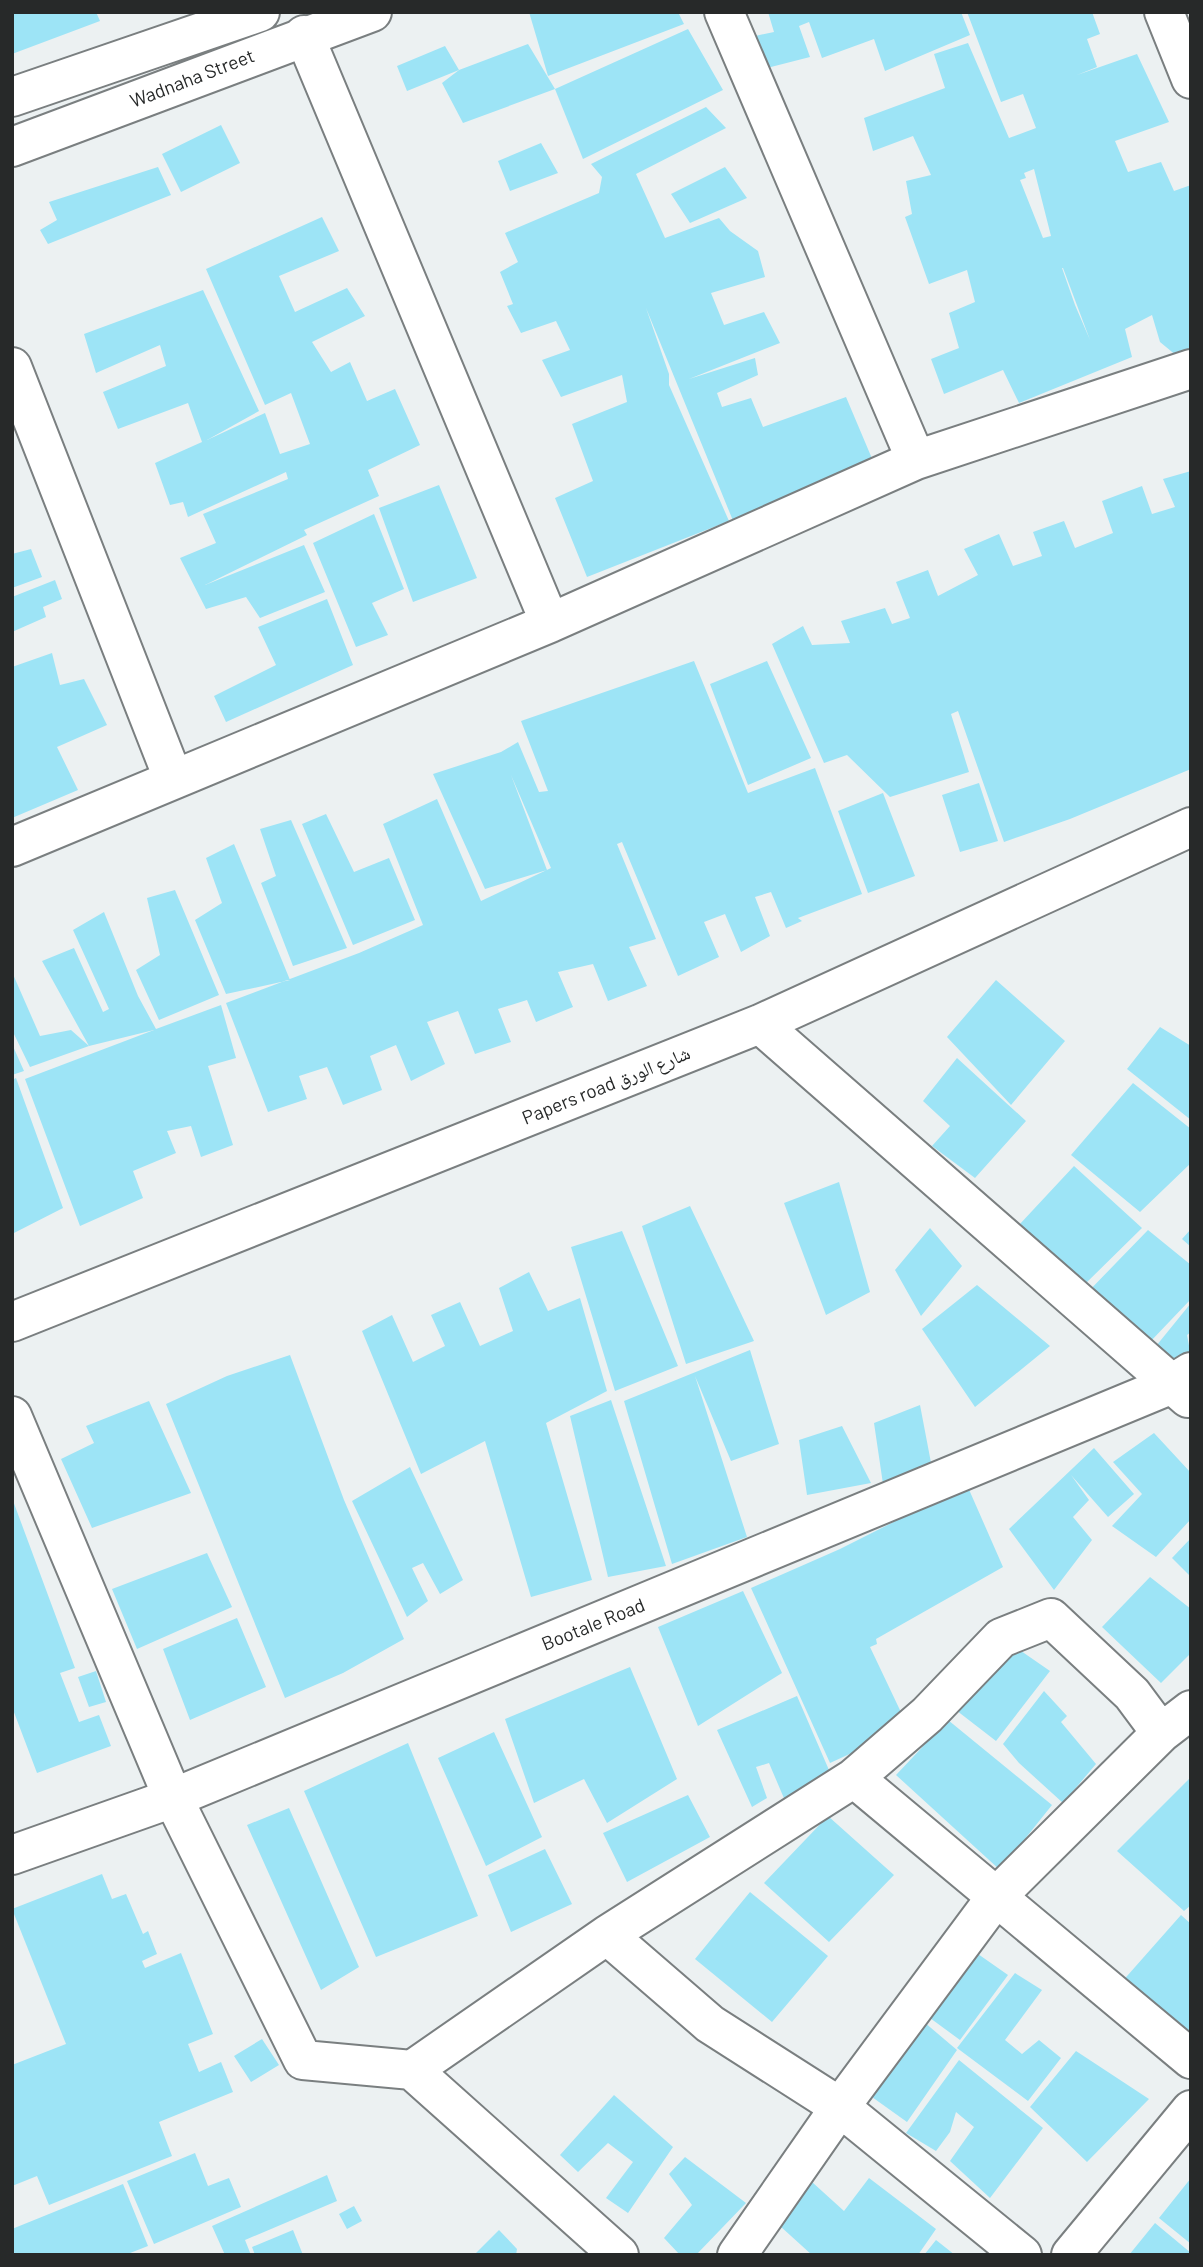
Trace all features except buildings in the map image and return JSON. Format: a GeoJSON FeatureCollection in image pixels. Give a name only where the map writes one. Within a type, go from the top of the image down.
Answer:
{"type":"FeatureCollection","features":[{"type":"Feature","properties":{"kind":"street"},"geometry":{"type":"LineString","coordinates":[[12,97],[260,12]]}},
{"type":"Feature","properties":{"kind":"street","name":"Wadnaha Street"},"geometry":{"type":"LineString","coordinates":[[12,147],[304,35],[372,12]]}},
{"type":"Feature","properties":{"kind":"street"},"geometry":{"type":"LineString","coordinates":[[724,12],[915,460]]}},
{"type":"Feature","properties":{"kind":"street"},"geometry":{"type":"LineString","coordinates":[[1164,12],[1191,79]]}},
{"type":"Feature","properties":{"kind":"street"},"geometry":{"type":"LineString","coordinates":[[304,35],[550,623]]}},
{"type":"Feature","properties":{"kind":"street"},"geometry":{"type":"LineString","coordinates":[[12,368],[173,778]]}},
{"type":"Feature","properties":{"kind":"street"},"geometry":{"type":"LineString","coordinates":[[12,847],[550,623],[915,460],[1191,369]]}},
{"type":"Feature","properties":{"kind":"street","name":"Papers road شارع الورق"},"geometry":{"type":"LineString","coordinates":[[12,1322],[760,1024],[1191,827]]}},
{"type":"Feature","properties":{"kind":"street"},"geometry":{"type":"LineString","coordinates":[[760,1024],[1184,1386]]}},
{"type":"Feature","properties":{"kind":"street","name":"Bootale Road"},"geometry":{"type":"LineString","coordinates":[[12,1855],[173,1798],[1184,1386]]}},
{"type":"Feature","properties":{"kind":"street"},"geometry":{"type":"LineString","coordinates":[[12,1416],[173,1798],[303,2060],[412,2070],[619,2255]]}},
{"type":"Feature","properties":{"kind":"street"},"geometry":{"type":"LineString","coordinates":[[412,2070],[607,1935],[854,1778],[927,1715],[1001,1638],[1051,1618],[1132,1693],[1161,1733]]}},
{"type":"Feature","properties":{"kind":"street"},"geometry":{"type":"LineString","coordinates":[[737,2255],[840,2107],[996,1897],[1161,1733],[1191,1710]]}},
{"type":"Feature","properties":{"kind":"street"},"geometry":{"type":"LineString","coordinates":[[854,1778],[1191,2059]]}},
{"type":"Feature","properties":{"kind":"street"},"geometry":{"type":"LineString","coordinates":[[607,1935],[710,2024],[840,2107],[1022,2255]]}},
{"type":"Feature","properties":{"kind":"street"},"geometry":{"type":"LineString","coordinates":[[1071,2255],[1191,2110]]}}]}
